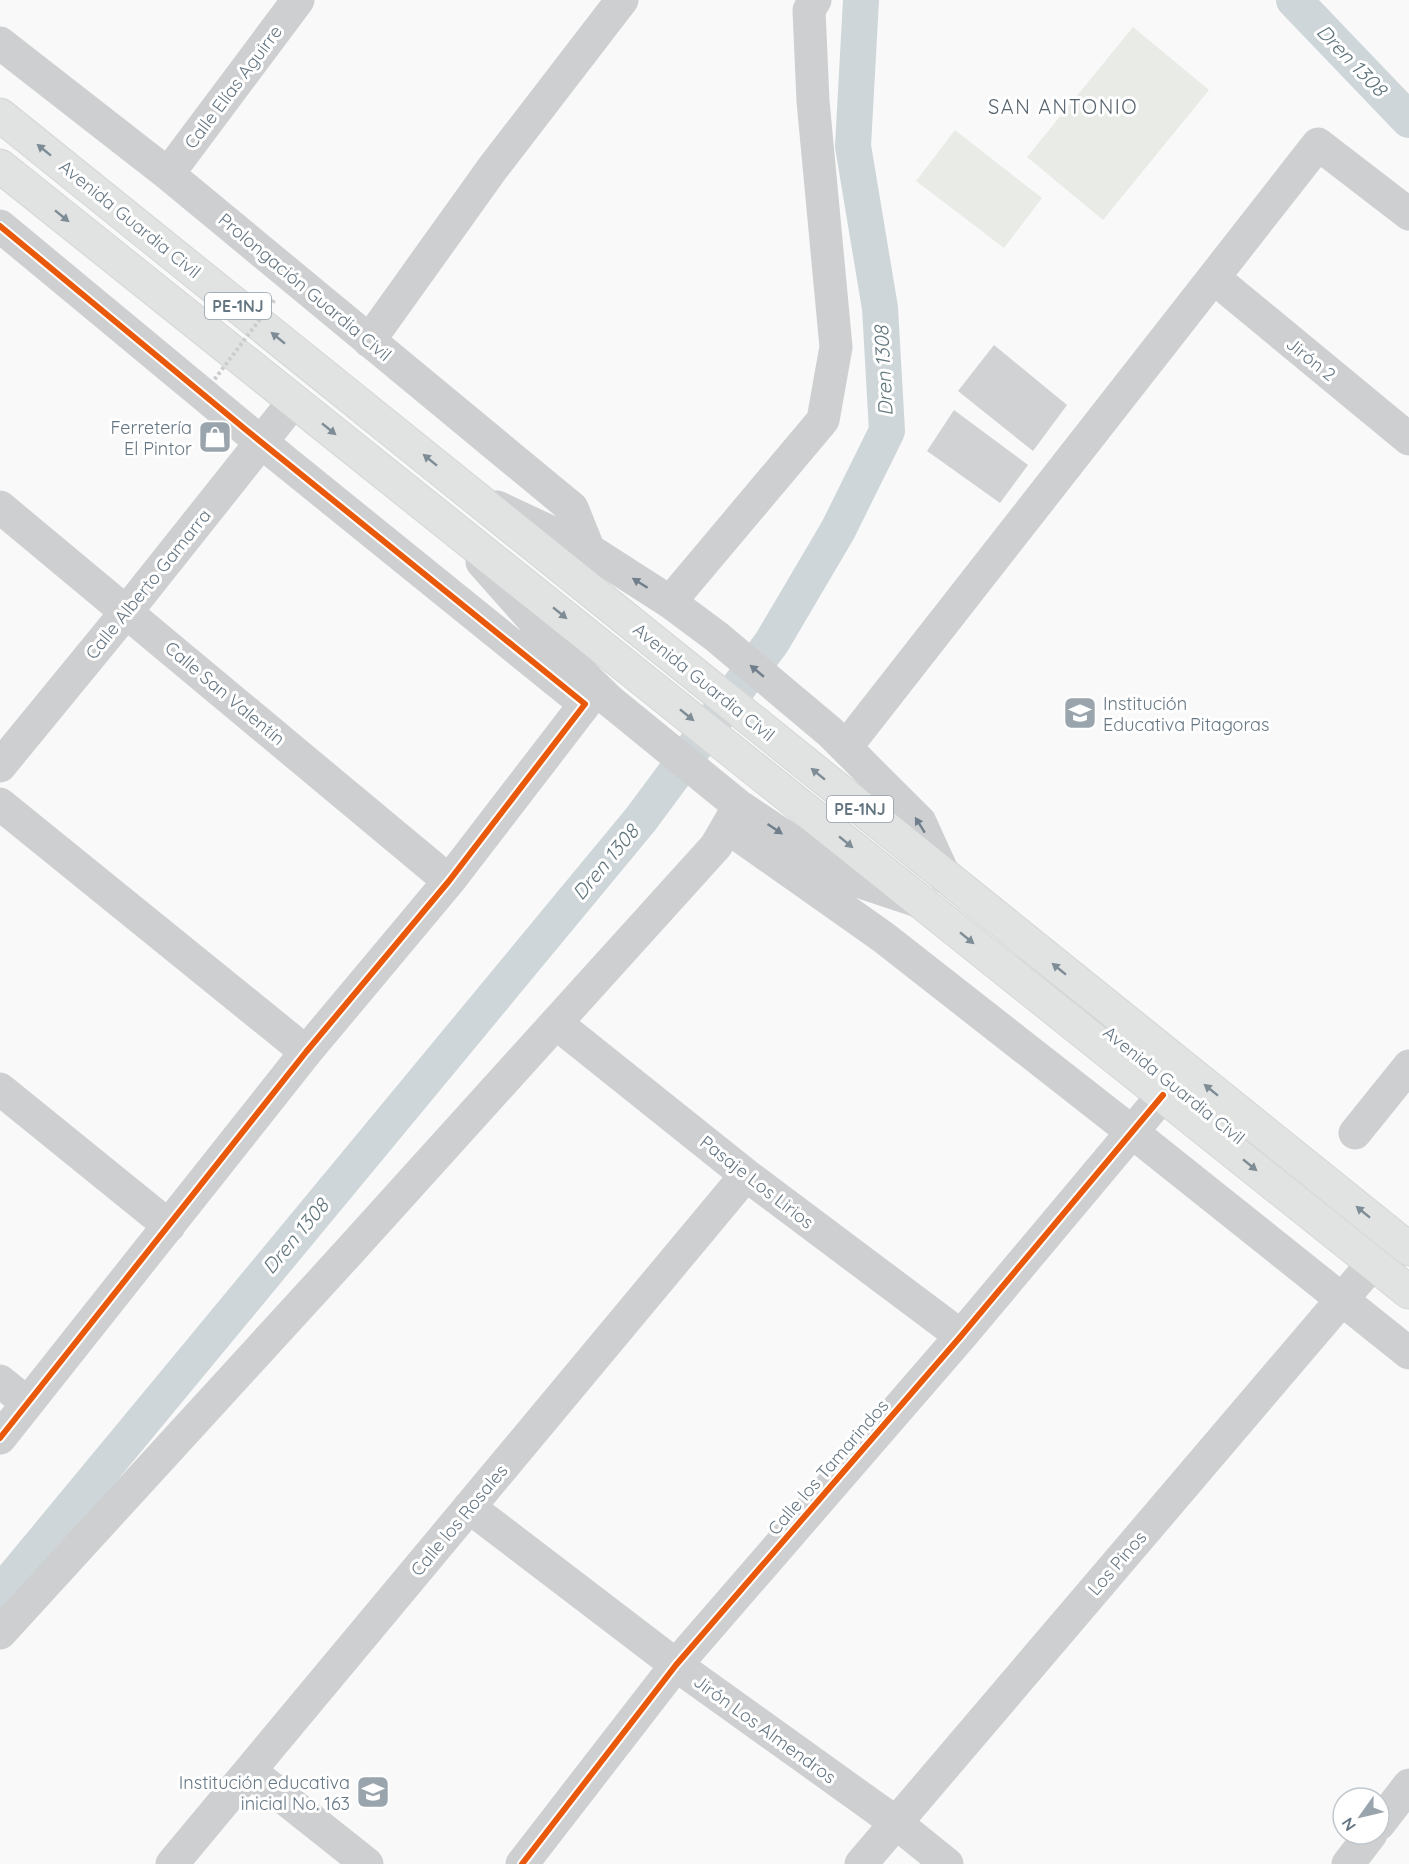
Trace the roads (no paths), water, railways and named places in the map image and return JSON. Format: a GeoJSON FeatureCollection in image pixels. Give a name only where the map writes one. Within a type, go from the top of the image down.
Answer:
{"type":"FeatureCollection","features":[{"type":"Feature","properties":{"kind":"highway","name":"Avenida Guardia Civil"},"geometry":{"type":"LineString","coordinates":[[0,115],[476,496],[945,878],[1409,1248]]}},
{"type":"Feature","properties":{"kind":"highway","name":"Avenida Guardia Civil"},"geometry":{"type":"LineString","coordinates":[[0,166],[1409,1292]]}},
{"type":"Feature","properties":{"kind":"street","name":"Calle Elías Aguirre"},"geometry":{"type":"LineString","coordinates":[[168,174],[298,0]]}},
{"type":"Feature","properties":{"kind":"street"},"geometry":{"type":"LineString","coordinates":[[369,340],[492,169],[622,0]]}},
{"type":"Feature","properties":{"kind":"street"},"geometry":{"type":"LineString","coordinates":[[679,608],[824,420],[836,347],[813,101],[809,10],[815,0]]}},
{"type":"Feature","properties":{"kind":"street","name":"Prolongación Guardia Civil"},"geometry":{"type":"LineString","coordinates":[[0,43],[168,174],[572,508],[588,550]]}},
{"type":"Feature","properties":{"kind":"street"},"geometry":{"type":"LineString","coordinates":[[846,747],[1318,144],[1409,214]]}},
{"type":"Feature","properties":{"kind":"street"},"geometry":{"type":"LineString","coordinates":[[0,226],[585,704],[449,881],[306,1052],[0,1438]]}},
{"type":"Feature","properties":{"kind":"street","name":"Jirón 2"},"geometry":{"type":"LineString","coordinates":[[1214,278],[1409,439]]}},
{"type":"Feature","properties":{"kind":"street","name":"Calle Alberto Gamarra"},"geometry":{"type":"LineString","coordinates":[[0,766],[127,611],[294,400]]}},
{"type":"Feature","properties":{"kind":"street"},"geometry":{"type":"LineString","coordinates":[[476,496],[588,550],[679,608],[802,708],[846,747],[920,822],[945,878]]}},
{"type":"Feature","properties":{"kind":"street","name":"Calle San Valentín"},"geometry":{"type":"LineString","coordinates":[[0,507],[449,881]]}},
{"type":"Feature","properties":{"kind":"street"},"geometry":{"type":"LineString","coordinates":[[449,524],[575,667],[731,809],[883,937],[1343,1298],[1409,1353]]}},
{"type":"Feature","properties":{"kind":"street"},"geometry":{"type":"LineString","coordinates":[[0,804],[306,1052]]}},
{"type":"Feature","properties":{"kind":"street"},"geometry":{"type":"LineString","coordinates":[[731,809],[846,877],[921,902]]}},
{"type":"Feature","properties":{"kind":"street"},"geometry":{"type":"LineString","coordinates":[[0,1634],[716,846],[731,809]]}},
{"type":"Feature","properties":{"kind":"street","name":"Pasaje Los Lirios"},"geometry":{"type":"LineString","coordinates":[[556,1023],[746,1175],[961,1336]]}},
{"type":"Feature","properties":{"kind":"street"},"geometry":{"type":"LineString","coordinates":[[1356,1133],[1409,1066]]}},
{"type":"Feature","properties":{"kind":"street"},"geometry":{"type":"LineString","coordinates":[[0,1089],[169,1226]]}},
{"type":"Feature","properties":{"kind":"street","name":"Calle los Tamarindos"},"geometry":{"type":"LineString","coordinates":[[522,1864],[676,1665],[961,1336],[1163,1095]]}},
{"type":"Feature","properties":{"kind":"street","name":"Calle los Rosales"},"geometry":{"type":"LineString","coordinates":[[172,1864],[746,1175]]}},
{"type":"Feature","properties":{"kind":"street","name":"Los Pinos"},"geometry":{"type":"LineString","coordinates":[[861,1864],[1373,1263]]}},
{"type":"Feature","properties":{"kind":"street"},"geometry":{"type":"LineString","coordinates":[[0,1381],[27,1403]]}},
{"type":"Feature","properties":{"kind":"street","name":"Jirón Los Almendros"},"geometry":{"type":"LineString","coordinates":[[469,1507],[676,1665],[895,1822],[947,1864]]}},
{"type":"Feature","properties":{"kind":"street"},"geometry":{"type":"LineString","coordinates":[[250,1771],[367,1864]]}},
{"type":"Feature","properties":{"kind":"street"},"geometry":{"type":"LineString","coordinates":[[1367,1847],[1409,1785]]}},
{"type":"Feature","properties":{"kind":"waterway","name":"Dren 1308"},"geometry":{"type":"LineString","coordinates":[[0,1594],[641,819],[772,642],[838,530],[887,431],[880,308],[853,146],[861,0]]}},
{"type":"Feature","properties":{"kind":"waterway","name":"Dren 1308"},"geometry":{"type":"LineString","coordinates":[[1294,0],[1409,120]]}},
{"type":"Feature","properties":{"kind":"place","name":"Ferretería El Pintor"},"geometry":{"type":"Point","coordinates":[215,437]}},
{"type":"Feature","properties":{"kind":"place","name":"Institución Educativa Pitagoras"},"geometry":{"type":"Point","coordinates":[1080,713]}},
{"type":"Feature","properties":{"kind":"place","name":"Institución educativa inicial No. 163"},"geometry":{"type":"Point","coordinates":[373,1792]}},
{"type":"Feature","properties":{"kind":"district","name":"SAN ANTONIO"},"geometry":{"type":"Point","coordinates":[1063,106]}}]}
